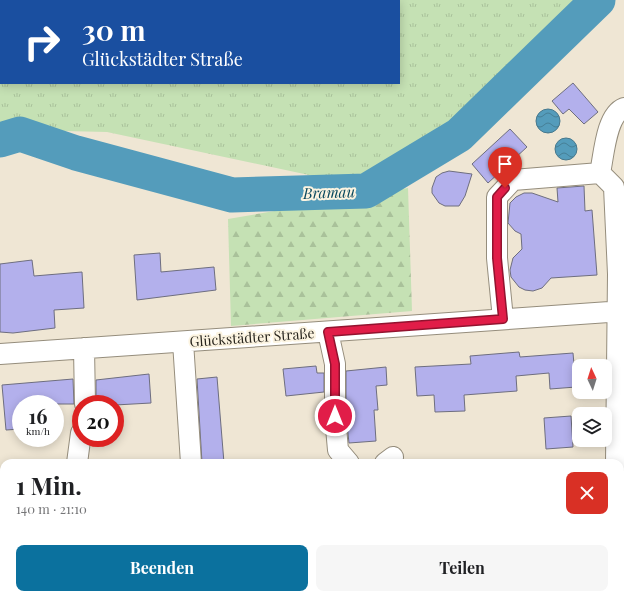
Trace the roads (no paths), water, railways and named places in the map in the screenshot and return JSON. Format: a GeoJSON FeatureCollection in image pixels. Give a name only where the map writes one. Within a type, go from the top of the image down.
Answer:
{"type":"FeatureCollection","features":[{"type":"Feature","properties":{"kind":"street"},"geometry":{"type":"LineString","coordinates":[[600,173],[611,119],[620,109],[624,108]]}},
{"type":"Feature","properties":{"kind":"street"},"geometry":{"type":"LineString","coordinates":[[600,173],[614,188],[620,311],[616,459]]}},
{"type":"Feature","properties":{"kind":"street"},"geometry":{"type":"LineString","coordinates":[[503,319],[497,258],[497,197],[513,180],[600,173]]}},
{"type":"Feature","properties":{"kind":"street","name":"Glückstädter Straße"},"geometry":{"type":"LineString","coordinates":[[0,354],[620,311]]}},
{"type":"Feature","properties":{"kind":"street"},"geometry":{"type":"LineString","coordinates":[[328,332],[335,364],[335,416],[338,450],[346,459]]}},
{"type":"Feature","properties":{"kind":"street"},"geometry":{"type":"LineString","coordinates":[[183,342],[190,459]]}},
{"type":"Feature","properties":{"kind":"street"},"geometry":{"type":"LineString","coordinates":[[84,348],[85,395]]}},
{"type":"Feature","properties":{"kind":"street"},"geometry":{"type":"LineString","coordinates":[[78,459],[80,447]]}},
{"type":"Feature","properties":{"kind":"water"},"geometry":{"type":"Polygon","coordinates":[[[548,109],[557,112],[560,121],[557,130],[548,133],[539,130],[536,121],[539,112],[548,109]]]}},
{"type":"Feature","properties":{"kind":"water"},"geometry":{"type":"Polygon","coordinates":[[[566,138],[574,141],[577,149],[574,157],[566,160],[558,157],[555,149],[558,141],[566,138]]]}},
{"type":"Feature","properties":{"kind":"waterway","name":"Bramau"},"geometry":{"type":"LineString","coordinates":[[0,140],[20,134],[76,153],[232,195],[366,191],[459,135],[598,0]]}}]}
